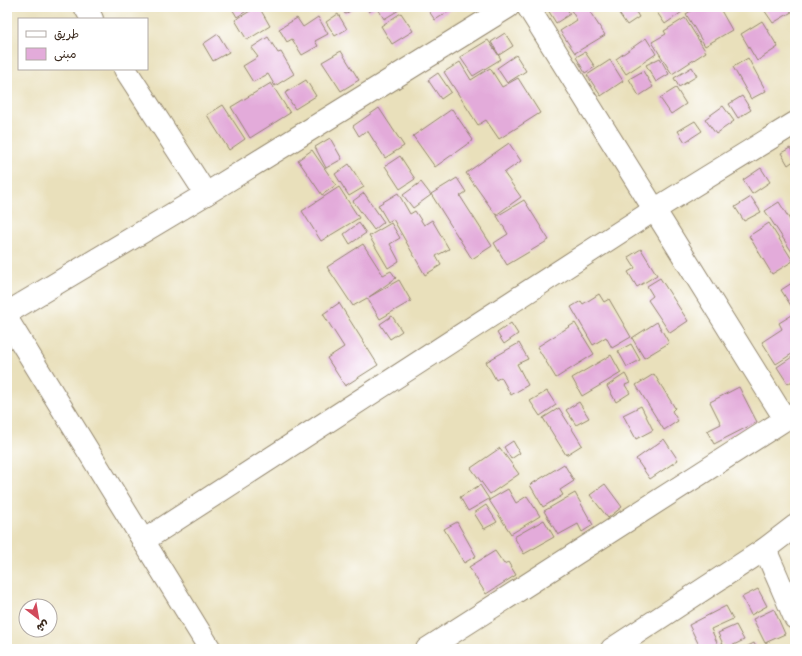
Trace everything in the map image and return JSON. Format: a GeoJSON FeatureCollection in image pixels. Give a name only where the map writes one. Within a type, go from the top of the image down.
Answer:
{"type":"FeatureCollection","features":[{"type":"Feature","properties":{"kind":"street"},"geometry":{"type":"LineString","coordinates":[[85,7],[91,18]]}},
{"type":"Feature","properties":{"kind":"street"},"geometry":{"type":"LineString","coordinates":[[7,313],[206,194],[508,7]]}},
{"type":"Feature","properties":{"kind":"street"},"geometry":{"type":"LineString","coordinates":[[427,649],[790,416],[654,210],[528,7]]}},
{"type":"Feature","properties":{"kind":"street"},"geometry":{"type":"LineString","coordinates":[[126,70],[206,194]]}},
{"type":"Feature","properties":{"kind":"street"},"geometry":{"type":"LineString","coordinates":[[143,540],[654,210],[795,123]]}},
{"type":"Feature","properties":{"kind":"street"},"geometry":{"type":"LineString","coordinates":[[7,319],[210,649]]}},
{"type":"Feature","properties":{"kind":"street"},"geometry":{"type":"LineString","coordinates":[[612,649],[765,549],[795,526]]}},
{"type":"Feature","properties":{"kind":"street"},"geometry":{"type":"LineString","coordinates":[[765,549],[795,618]]}},
{"type":"Feature","properties":{"kind":"building"},"geometry":{"type":"Polygon","coordinates":[[[231,7],[250,7],[251,8],[237,17],[231,7]]]}},
{"type":"Feature","properties":{"kind":"building"},"geometry":{"type":"Polygon","coordinates":[[[259,7],[270,26],[247,40],[235,20],[259,7]]]}},
{"type":"Feature","properties":{"kind":"building"},"geometry":{"type":"Polygon","coordinates":[[[341,7],[357,7],[345,14],[341,7]]]}},
{"type":"Feature","properties":{"kind":"building"},"geometry":{"type":"Polygon","coordinates":[[[366,7],[377,7],[369,12],[366,7]]]}},
{"type":"Feature","properties":{"kind":"building"},"geometry":{"type":"Polygon","coordinates":[[[377,7],[397,7],[399,10],[384,19],[377,7]]]}},
{"type":"Feature","properties":{"kind":"building"},"geometry":{"type":"Polygon","coordinates":[[[426,7],[456,7],[435,20],[426,7]]]}},
{"type":"Feature","properties":{"kind":"building"},"geometry":{"type":"Polygon","coordinates":[[[552,7],[566,7],[570,14],[556,23],[548,10],[552,7]]]}},
{"type":"Feature","properties":{"kind":"building"},"geometry":{"type":"Polygon","coordinates":[[[569,7],[591,7],[593,11],[590,12],[605,35],[575,53],[560,31],[577,20],[569,7]]]}},
{"type":"Feature","properties":{"kind":"building"},"geometry":{"type":"Polygon","coordinates":[[[625,7],[633,7],[639,17],[627,25],[618,12],[625,7]]]}},
{"type":"Feature","properties":{"kind":"building"},"geometry":{"type":"Polygon","coordinates":[[[648,7],[678,7],[682,12],[665,24],[654,8],[650,10],[648,7]]]}},
{"type":"Feature","properties":{"kind":"building"},"geometry":{"type":"Polygon","coordinates":[[[697,7],[719,7],[732,30],[705,46],[686,14],[697,7]]]}},
{"type":"Feature","properties":{"kind":"building"},"geometry":{"type":"Polygon","coordinates":[[[762,7],[795,7],[795,10],[773,23],[762,7]]]}},
{"type":"Feature","properties":{"kind":"building"},"geometry":{"type":"Polygon","coordinates":[[[401,13],[413,31],[392,44],[381,26],[401,13]]]}},
{"type":"Feature","properties":{"kind":"building"},"geometry":{"type":"Polygon","coordinates":[[[338,14],[347,29],[335,36],[326,22],[338,14]]]}},
{"type":"Feature","properties":{"kind":"building"},"geometry":{"type":"Polygon","coordinates":[[[318,17],[328,34],[315,41],[318,46],[302,55],[292,39],[287,42],[279,29],[297,18],[303,27],[318,17]]]}},
{"type":"Feature","properties":{"kind":"building"},"geometry":{"type":"Polygon","coordinates":[[[685,18],[706,52],[672,74],[652,42],[666,34],[664,31],[685,18]]]}},
{"type":"Feature","properties":{"kind":"building"},"geometry":{"type":"Polygon","coordinates":[[[762,21],[778,47],[757,61],[741,34],[762,21]]]}},
{"type":"Feature","properties":{"kind":"building"},"geometry":{"type":"Polygon","coordinates":[[[505,33],[513,46],[499,55],[491,42],[505,33]]]}},
{"type":"Feature","properties":{"kind":"building"},"geometry":{"type":"Polygon","coordinates":[[[218,34],[229,52],[213,61],[203,44],[218,34]]]}},
{"type":"Feature","properties":{"kind":"building"},"geometry":{"type":"Polygon","coordinates":[[[268,37],[278,53],[281,52],[294,74],[275,86],[268,74],[253,82],[243,66],[258,57],[251,48],[268,37]]]}},
{"type":"Feature","properties":{"kind":"building"},"geometry":{"type":"Polygon","coordinates":[[[646,38],[656,54],[626,74],[616,59],[646,38]]]}},
{"type":"Feature","properties":{"kind":"building"},"geometry":{"type":"Polygon","coordinates":[[[488,40],[501,59],[473,76],[460,57],[488,40]]]}},
{"type":"Feature","properties":{"kind":"building"},"geometry":{"type":"Polygon","coordinates":[[[341,51],[359,80],[341,91],[322,62],[341,51]]]}},
{"type":"Feature","properties":{"kind":"building"},"geometry":{"type":"Polygon","coordinates":[[[585,52],[595,67],[585,73],[576,57],[585,52]]]}},
{"type":"Feature","properties":{"kind":"building"},"geometry":{"type":"Polygon","coordinates":[[[516,55],[526,71],[507,83],[497,68],[516,55]]]}},
{"type":"Feature","properties":{"kind":"building"},"geometry":{"type":"Polygon","coordinates":[[[660,58],[669,74],[656,82],[646,65],[660,58]]]}},
{"type":"Feature","properties":{"kind":"building"},"geometry":{"type":"Polygon","coordinates":[[[748,58],[766,91],[751,99],[733,67],[748,58]]]}},
{"type":"Feature","properties":{"kind":"building"},"geometry":{"type":"Polygon","coordinates":[[[610,60],[623,81],[601,96],[587,75],[610,60]]]}},
{"type":"Feature","properties":{"kind":"building"},"geometry":{"type":"Polygon","coordinates":[[[460,62],[471,80],[490,68],[502,87],[518,78],[540,113],[499,139],[486,120],[478,125],[444,72],[460,62]]]}},
{"type":"Feature","properties":{"kind":"building"},"geometry":{"type":"Polygon","coordinates":[[[692,67],[697,76],[679,87],[674,78],[692,67]]]}},
{"type":"Feature","properties":{"kind":"building"},"geometry":{"type":"Polygon","coordinates":[[[643,71],[653,87],[639,96],[629,79],[643,71]]]}},
{"type":"Feature","properties":{"kind":"building"},"geometry":{"type":"Polygon","coordinates":[[[438,73],[451,92],[441,99],[428,80],[438,73]]]}},
{"type":"Feature","properties":{"kind":"building"},"geometry":{"type":"Polygon","coordinates":[[[306,80],[316,96],[295,109],[285,93],[306,80]]]}},
{"type":"Feature","properties":{"kind":"building"},"geometry":{"type":"Polygon","coordinates":[[[271,83],[290,113],[250,138],[231,107],[271,83]]]}},
{"type":"Feature","properties":{"kind":"building"},"geometry":{"type":"Polygon","coordinates":[[[676,88],[686,104],[671,114],[660,98],[676,88]]]}},
{"type":"Feature","properties":{"kind":"building"},"geometry":{"type":"Polygon","coordinates":[[[742,96],[751,110],[738,118],[729,104],[742,96]]]}},
{"type":"Feature","properties":{"kind":"building"},"geometry":{"type":"Polygon","coordinates":[[[223,105],[245,139],[229,150],[207,115],[223,105]]]}},
{"type":"Feature","properties":{"kind":"building"},"geometry":{"type":"Polygon","coordinates":[[[723,106],[734,121],[716,134],[705,119],[723,106]]]}},
{"type":"Feature","properties":{"kind":"building"},"geometry":{"type":"Polygon","coordinates":[[[379,108],[404,146],[385,158],[367,130],[359,136],[353,126],[379,108]]]}},
{"type":"Feature","properties":{"kind":"building"},"geometry":{"type":"Polygon","coordinates":[[[452,109],[473,140],[435,167],[413,136],[452,109]]]}},
{"type":"Feature","properties":{"kind":"building"},"geometry":{"type":"Polygon","coordinates":[[[695,121],[702,131],[685,142],[678,131],[695,121]]]}},
{"type":"Feature","properties":{"kind":"building"},"geometry":{"type":"Polygon","coordinates":[[[330,138],[342,159],[326,168],[315,147],[330,138]]]}},
{"type":"Feature","properties":{"kind":"building"},"geometry":{"type":"Polygon","coordinates":[[[509,143],[521,161],[504,173],[521,197],[496,215],[466,173],[509,143]]]}},
{"type":"Feature","properties":{"kind":"building"},"geometry":{"type":"Polygon","coordinates":[[[790,148],[795,156],[795,160],[788,165],[781,153],[790,148]]]}},
{"type":"Feature","properties":{"kind":"building"},"geometry":{"type":"Polygon","coordinates":[[[312,150],[336,185],[322,195],[298,160],[312,150]]]}},
{"type":"Feature","properties":{"kind":"building"},"geometry":{"type":"Polygon","coordinates":[[[400,156],[415,179],[400,189],[385,166],[400,156]]]}},
{"type":"Feature","properties":{"kind":"building"},"geometry":{"type":"Polygon","coordinates":[[[349,164],[364,187],[349,196],[335,174],[349,164]]]}},
{"type":"Feature","properties":{"kind":"building"},"geometry":{"type":"Polygon","coordinates":[[[761,168],[770,182],[752,194],[743,180],[761,168]]]}},
{"type":"Feature","properties":{"kind":"building"},"geometry":{"type":"Polygon","coordinates":[[[457,178],[466,192],[460,196],[492,246],[472,259],[431,194],[457,178]]]}},
{"type":"Feature","properties":{"kind":"building"},"geometry":{"type":"Polygon","coordinates":[[[421,182],[431,195],[413,208],[403,195],[421,182]]]}},
{"type":"Feature","properties":{"kind":"building"},"geometry":{"type":"Polygon","coordinates":[[[339,187],[359,218],[321,241],[302,211],[339,187]]]}},
{"type":"Feature","properties":{"kind":"building"},"geometry":{"type":"Polygon","coordinates":[[[364,193],[384,222],[374,230],[353,201],[364,193]]]}},
{"type":"Feature","properties":{"kind":"building"},"geometry":{"type":"Polygon","coordinates":[[[398,193],[410,214],[415,211],[424,225],[432,220],[449,249],[436,256],[441,265],[425,275],[393,219],[388,222],[378,205],[398,193]]]}},
{"type":"Feature","properties":{"kind":"building"},"geometry":{"type":"Polygon","coordinates":[[[751,197],[761,212],[744,221],[735,207],[751,197]]]}},
{"type":"Feature","properties":{"kind":"building"},"geometry":{"type":"Polygon","coordinates":[[[524,200],[549,240],[507,265],[494,243],[508,234],[497,216],[524,200]]]}},
{"type":"Feature","properties":{"kind":"building"},"geometry":{"type":"Polygon","coordinates":[[[779,202],[795,228],[794,255],[765,211],[779,202]]]}},
{"type":"Feature","properties":{"kind":"building"},"geometry":{"type":"Polygon","coordinates":[[[359,223],[366,233],[350,244],[344,234],[359,223]]]}},
{"type":"Feature","properties":{"kind":"building"},"geometry":{"type":"Polygon","coordinates":[[[391,223],[400,238],[390,244],[399,261],[388,268],[369,236],[391,223]]]}},
{"type":"Feature","properties":{"kind":"building"},"geometry":{"type":"Polygon","coordinates":[[[769,223],[793,261],[772,274],[749,236],[769,223]]]}},
{"type":"Feature","properties":{"kind":"building"},"geometry":{"type":"Polygon","coordinates":[[[363,244],[383,275],[391,271],[396,278],[369,297],[399,280],[411,301],[380,319],[367,298],[353,306],[327,267],[363,244]]]}},
{"type":"Feature","properties":{"kind":"building"},"geometry":{"type":"Polygon","coordinates":[[[641,249],[657,275],[637,287],[628,272],[635,268],[628,257],[641,249]]]}},
{"type":"Feature","properties":{"kind":"building"},"geometry":{"type":"Polygon","coordinates":[[[660,278],[688,321],[670,333],[648,300],[653,296],[647,286],[660,278]]]}},
{"type":"Feature","properties":{"kind":"building"},"geometry":{"type":"Polygon","coordinates":[[[795,281],[795,312],[781,290],[795,281]]]}},
{"type":"Feature","properties":{"kind":"building"},"geometry":{"type":"Polygon","coordinates":[[[599,294],[604,302],[609,299],[631,337],[612,348],[606,337],[593,345],[571,307],[581,301],[583,304],[599,294]]]}},
{"type":"Feature","properties":{"kind":"building"},"geometry":{"type":"Polygon","coordinates":[[[339,303],[378,365],[345,386],[327,358],[344,347],[323,314],[339,303]]]}},
{"type":"Feature","properties":{"kind":"building"},"geometry":{"type":"Polygon","coordinates":[[[792,315],[795,319],[795,352],[776,364],[762,342],[782,329],[779,323],[792,315]]]}},
{"type":"Feature","properties":{"kind":"building"},"geometry":{"type":"Polygon","coordinates":[[[392,316],[402,331],[390,339],[380,324],[392,316]]]}},
{"type":"Feature","properties":{"kind":"building"},"geometry":{"type":"Polygon","coordinates":[[[657,322],[669,343],[644,358],[632,338],[657,322]]]}},
{"type":"Feature","properties":{"kind":"building"},"geometry":{"type":"Polygon","coordinates":[[[511,323],[518,334],[504,344],[497,333],[511,323]]]}},
{"type":"Feature","properties":{"kind":"building"},"geometry":{"type":"Polygon","coordinates":[[[575,323],[594,354],[556,378],[537,347],[575,323]]]}},
{"type":"Feature","properties":{"kind":"building"},"geometry":{"type":"Polygon","coordinates":[[[519,343],[528,359],[517,364],[528,385],[511,395],[501,377],[496,380],[486,362],[519,343]]]}},
{"type":"Feature","properties":{"kind":"building"},"geometry":{"type":"Polygon","coordinates":[[[631,344],[640,360],[627,367],[618,351],[631,344]]]}},
{"type":"Feature","properties":{"kind":"building"},"geometry":{"type":"Polygon","coordinates":[[[611,355],[621,373],[582,396],[572,378],[611,355]]]}},
{"type":"Feature","properties":{"kind":"building"},"geometry":{"type":"Polygon","coordinates":[[[795,355],[795,379],[788,384],[777,367],[795,355]]]}},
{"type":"Feature","properties":{"kind":"building"},"geometry":{"type":"Polygon","coordinates":[[[625,374],[630,383],[625,385],[630,393],[616,402],[607,386],[625,374]]]}},
{"type":"Feature","properties":{"kind":"building"},"geometry":{"type":"Polygon","coordinates":[[[654,374],[675,408],[672,411],[678,421],[664,430],[636,385],[654,374]]]}},
{"type":"Feature","properties":{"kind":"building"},"geometry":{"type":"Polygon","coordinates":[[[739,387],[757,422],[714,444],[707,431],[721,424],[710,402],[739,387]]]}},
{"type":"Feature","properties":{"kind":"building"},"geometry":{"type":"Polygon","coordinates":[[[547,391],[556,405],[540,416],[530,401],[547,391]]]}},
{"type":"Feature","properties":{"kind":"building"},"geometry":{"type":"Polygon","coordinates":[[[579,402],[589,418],[576,425],[566,410],[579,402]]]}},
{"type":"Feature","properties":{"kind":"building"},"geometry":{"type":"Polygon","coordinates":[[[641,406],[653,430],[636,439],[623,415],[641,406]]]}},
{"type":"Feature","properties":{"kind":"building"},"geometry":{"type":"Polygon","coordinates":[[[559,408],[582,445],[566,455],[543,418],[559,408]]]}},
{"type":"Feature","properties":{"kind":"building"},"geometry":{"type":"Polygon","coordinates":[[[664,439],[678,460],[650,479],[636,459],[664,439]]]}},
{"type":"Feature","properties":{"kind":"building"},"geometry":{"type":"Polygon","coordinates":[[[513,441],[520,453],[511,459],[504,447],[513,441]]]}},
{"type":"Feature","properties":{"kind":"building"},"geometry":{"type":"Polygon","coordinates":[[[500,448],[519,474],[490,494],[471,468],[500,448]]]}},
{"type":"Feature","properties":{"kind":"building"},"geometry":{"type":"Polygon","coordinates":[[[564,464],[574,481],[560,490],[563,495],[543,507],[530,485],[564,464]]]}},
{"type":"Feature","properties":{"kind":"building"},"geometry":{"type":"Polygon","coordinates":[[[605,484],[622,507],[608,518],[590,495],[605,484]]]}},
{"type":"Feature","properties":{"kind":"building"},"geometry":{"type":"Polygon","coordinates":[[[480,485],[489,499],[468,511],[460,497],[480,485]]]}},
{"type":"Feature","properties":{"kind":"building"},"geometry":{"type":"Polygon","coordinates":[[[508,489],[516,503],[527,496],[540,516],[511,534],[489,500],[508,489]]]}},
{"type":"Feature","properties":{"kind":"building"},"geometry":{"type":"Polygon","coordinates":[[[575,493],[593,525],[582,532],[578,524],[558,535],[544,511],[575,493]]]}},
{"type":"Feature","properties":{"kind":"building"},"geometry":{"type":"Polygon","coordinates":[[[486,505],[497,522],[484,529],[474,513],[486,505]]]}},
{"type":"Feature","properties":{"kind":"building"},"geometry":{"type":"Polygon","coordinates":[[[544,520],[554,537],[524,554],[514,537],[544,520]]]}},
{"type":"Feature","properties":{"kind":"building"},"geometry":{"type":"Polygon","coordinates":[[[457,522],[476,556],[464,563],[444,529],[457,522]]]}},
{"type":"Feature","properties":{"kind":"building"},"geometry":{"type":"Polygon","coordinates":[[[495,551],[504,564],[508,562],[516,575],[486,594],[469,567],[495,551]]]}},
{"type":"Feature","properties":{"kind":"building"},"geometry":{"type":"Polygon","coordinates":[[[758,589],[767,606],[751,615],[742,597],[758,589]]]}},
{"type":"Feature","properties":{"kind":"building"},"geometry":{"type":"Polygon","coordinates":[[[726,606],[733,619],[711,629],[720,649],[701,649],[689,625],[726,606]]]}},
{"type":"Feature","properties":{"kind":"building"},"geometry":{"type":"Polygon","coordinates":[[[774,609],[785,634],[765,643],[753,619],[774,609]]]}},
{"type":"Feature","properties":{"kind":"building"},"geometry":{"type":"Polygon","coordinates":[[[736,625],[744,640],[725,649],[718,633],[736,625]]]}},
{"type":"Feature","properties":{"kind":"building"},"geometry":{"type":"Polygon","coordinates":[[[754,643],[757,649],[742,649],[754,643]]]}}]}
